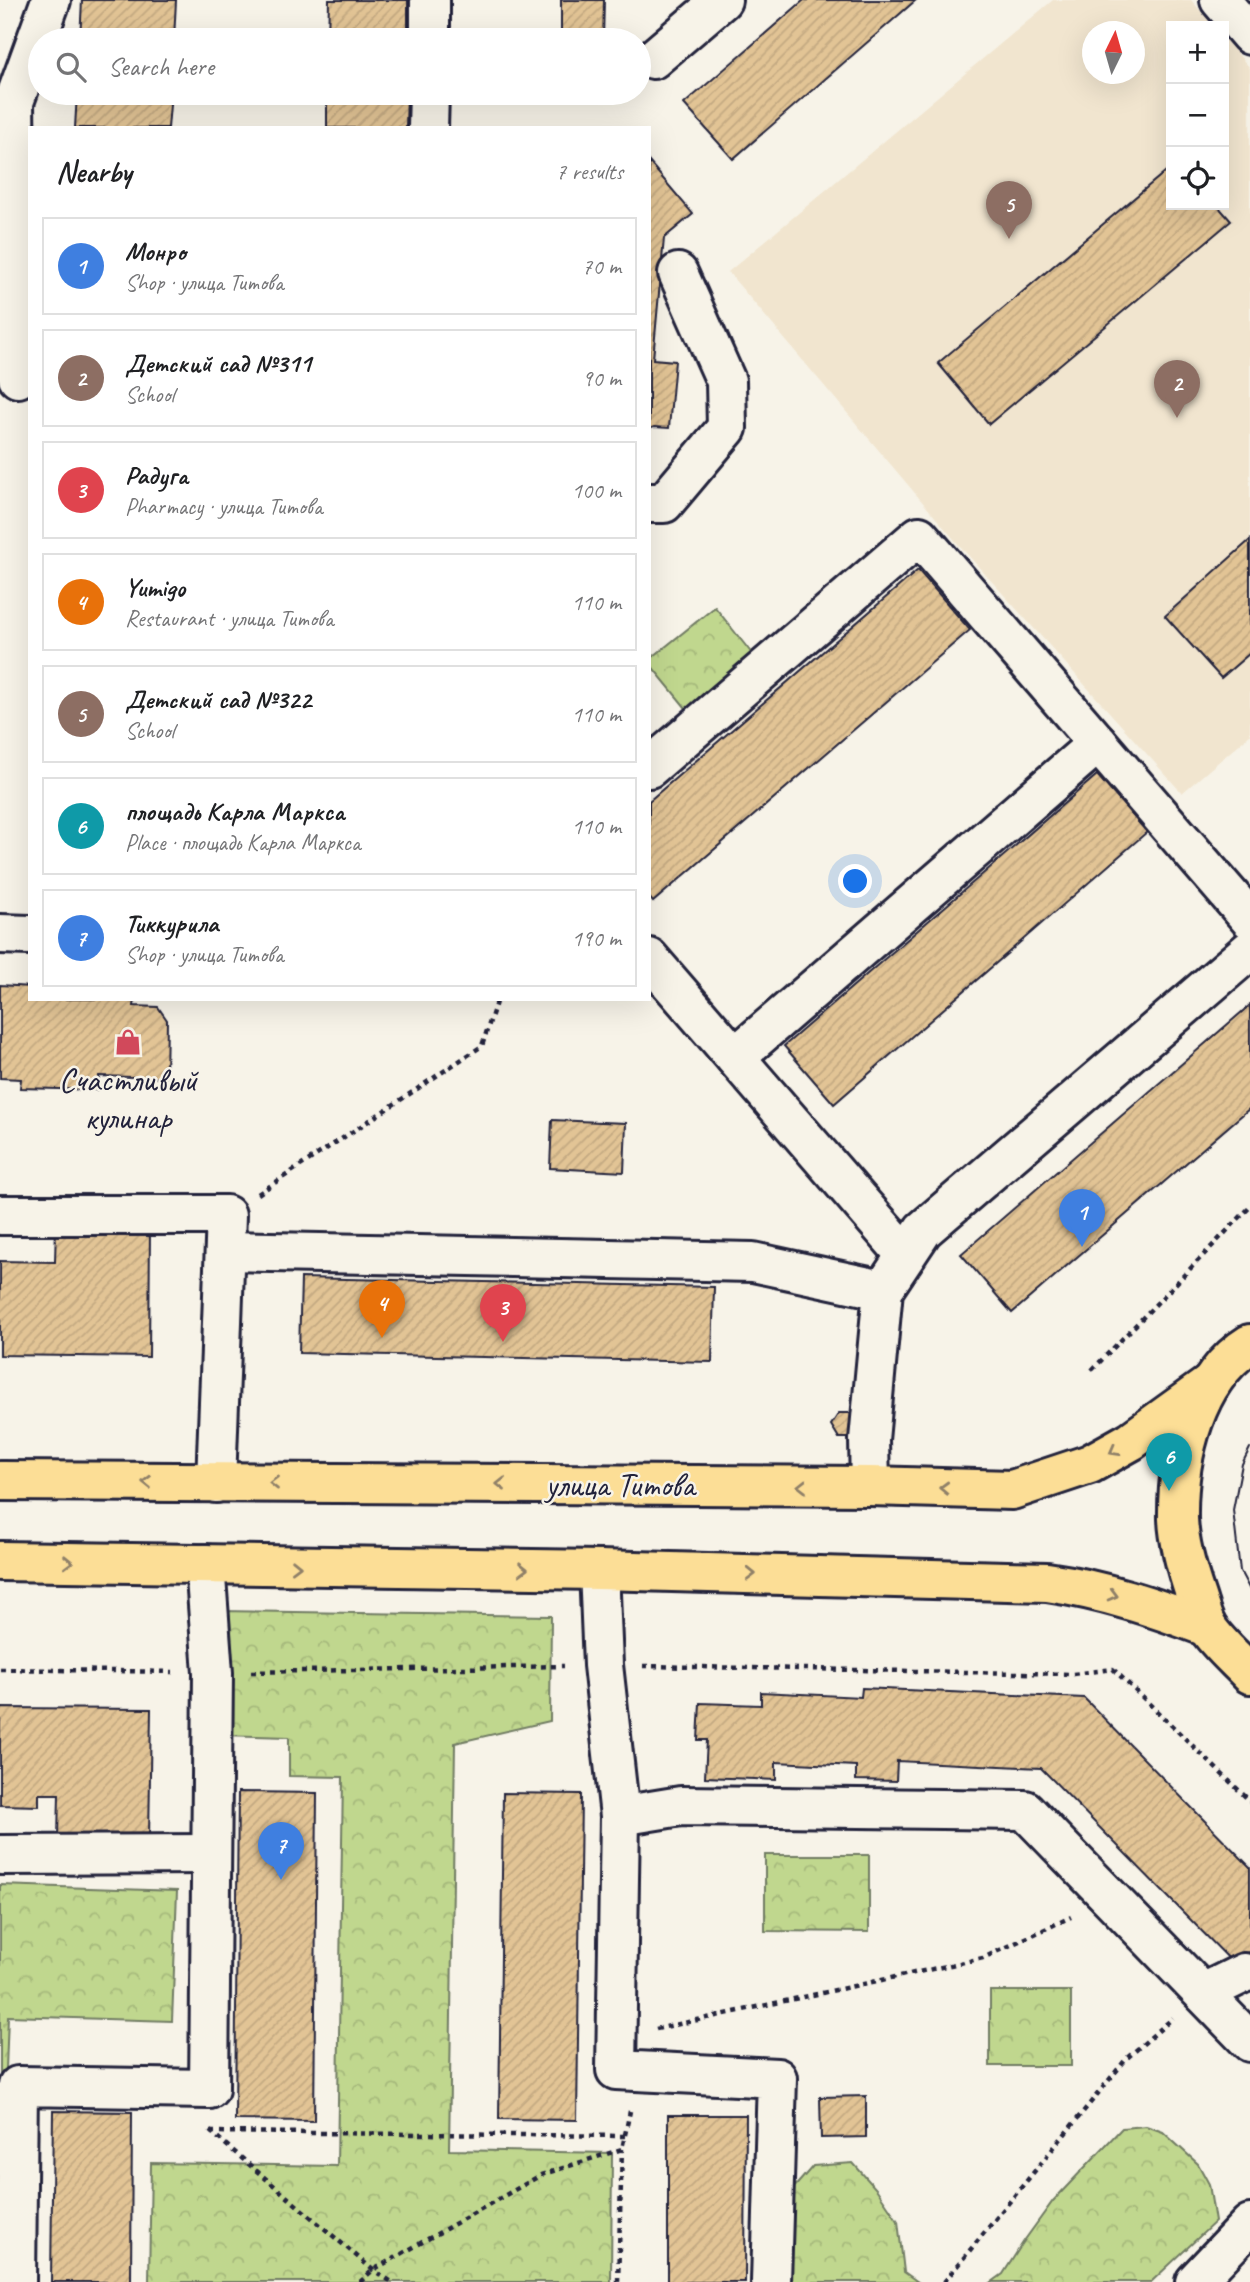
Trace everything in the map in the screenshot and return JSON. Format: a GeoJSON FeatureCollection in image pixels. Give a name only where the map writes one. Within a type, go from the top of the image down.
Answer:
{"type":"FeatureCollection","features":[{"type":"Feature","properties":{"kind":"main road"},"geometry":{"type":"LineString","coordinates":[[1246,1343],[1210,1384],[1191,1426],[1181,1467],[1178,1521],[1189,1578],[1207,1627],[1250,1674]]}},
{"type":"Feature","properties":{"kind":"main road","name":"улица Титова"},"geometry":{"type":"LineString","coordinates":[[0,1481],[870,1486],[1012,1490],[1090,1464],[1131,1441],[1210,1384]]}},
{"type":"Feature","properties":{"kind":"main road"},"geometry":{"type":"LineString","coordinates":[[0,1561],[598,1570],[1046,1582],[1083,1587],[1140,1602],[1207,1627]]}},
{"type":"Feature","properties":{"kind":"lane"},"geometry":{"type":"LineString","coordinates":[[41,28],[51,0]]}},
{"type":"Feature","properties":{"kind":"lane"},"geometry":{"type":"LineString","coordinates":[[430,0],[430,28]]}},
{"type":"Feature","properties":{"kind":"lane"},"geometry":{"type":"LineString","coordinates":[[653,59],[722,0]]}},
{"type":"Feature","properties":{"kind":"lane"},"geometry":{"type":"LineString","coordinates":[[1220,0],[1250,34]]}},
{"type":"Feature","properties":{"kind":"lane"},"geometry":{"type":"LineString","coordinates":[[16,378],[14,102],[28,63]]}},
{"type":"Feature","properties":{"kind":"lane"},"geometry":{"type":"LineString","coordinates":[[428,126],[429,105]]}},
{"type":"Feature","properties":{"kind":"lane"},"geometry":{"type":"LineString","coordinates":[[651,503],[664,503],[727,428],[726,381],[678,273]]}},
{"type":"Feature","properties":{"kind":"lane"},"geometry":{"type":"LineString","coordinates":[[651,766],[919,536],[1250,919]]}},
{"type":"Feature","properties":{"kind":"lane"},"geometry":{"type":"LineString","coordinates":[[735,1057],[1098,743]]}},
{"type":"Feature","properties":{"kind":"lane"},"geometry":{"type":"LineString","coordinates":[[0,934],[28,936]]}},
{"type":"Feature","properties":{"kind":"lane"},"geometry":{"type":"LineString","coordinates":[[870,1486],[869,1440],[883,1290],[923,1230],[1250,950]]}},
{"type":"Feature","properties":{"kind":"lane"},"geometry":{"type":"LineString","coordinates":[[651,960],[906,1255]]}},
{"type":"Feature","properties":{"kind":"lane"},"geometry":{"type":"LineString","coordinates":[[0,1215],[225,1233],[753,1262],[883,1290]]}},
{"type":"Feature","properties":{"kind":"lane"},"geometry":{"type":"LineString","coordinates":[[216,1483],[225,1233]]}},
{"type":"Feature","properties":{"kind":"lane"},"geometry":{"type":"LineString","coordinates":[[16,2282],[18,2087],[209,2089],[213,1673],[205,1564]]}},
{"type":"Feature","properties":{"kind":"lane"},"geometry":{"type":"LineString","coordinates":[[598,1570],[603,1665],[620,1816],[616,2070],[777,2078],[771,2282]]}},
{"type":"Feature","properties":{"kind":"lane"},"geometry":{"type":"LineString","coordinates":[[620,1816],[681,1806],[1025,1810],[1250,2042]]}},
{"type":"Feature","properties":{"kind":"lane"},"geometry":{"type":"LineString","coordinates":[[0,1856],[211,1854]]}},
{"type":"Feature","properties":{"kind":"lane"},"geometry":{"type":"LineString","coordinates":[[1203,1993],[1244,1973]]}},
{"type":"Feature","properties":{"kind":"lane"},"geometry":{"type":"LineString","coordinates":[[1195,2282],[1250,2224]]}},
{"type":"Feature","properties":{"kind":"path"},"geometry":{"type":"LineString","coordinates":[[225,1233],[482,1046],[496,1001]]}},
{"type":"Feature","properties":{"kind":"path"},"geometry":{"type":"LineString","coordinates":[[1092,1370],[1250,1207]]}},
{"type":"Feature","properties":{"kind":"path"},"geometry":{"type":"LineString","coordinates":[[0,1669],[213,1673],[603,1665],[1073,1674],[1113,1669],[1250,1801]]}},
{"type":"Feature","properties":{"kind":"path"},"geometry":{"type":"LineString","coordinates":[[944,2282],[1127,2058],[1203,1993]]}},
{"type":"Feature","properties":{"kind":"path"},"geometry":{"type":"LineString","coordinates":[[209,2089],[210,2132],[373,2270],[393,2282]]}},
{"type":"Feature","properties":{"kind":"path"},"geometry":{"type":"LineString","coordinates":[[210,2132],[625,2136]]}},
{"type":"Feature","properties":{"kind":"path"},"geometry":{"type":"LineString","coordinates":[[618,2282],[622,2149]]}},
{"type":"Feature","properties":{"kind":"shaded area"},"geometry":{"type":"Polygon","coordinates":[[[1053,0],[1191,0],[1210,21],[1166,21],[1166,210],[1229,210],[1229,44],[1250,68],[1250,735],[1182,793],[958,544],[728,272],[1053,0]]]}},
{"type":"Feature","properties":{"kind":"green space"},"geometry":{"type":"Polygon","coordinates":[[[715,607],[757,660],[690,713],[651,665],[651,658],[715,607]]]}},
{"type":"Feature","properties":{"kind":"green space"},"geometry":{"type":"Polygon","coordinates":[[[222,1611],[551,1616],[550,1721],[455,1743],[449,2150],[612,2153],[611,2282],[149,2282],[151,2163],[337,2166],[343,1777],[289,1776],[289,1737],[221,1735],[222,1611]]]}},
{"type":"Feature","properties":{"kind":"green space"},"geometry":{"type":"Polygon","coordinates":[[[765,1855],[869,1855],[869,1932],[765,1931],[765,1855]]]}},
{"type":"Feature","properties":{"kind":"green space"},"geometry":{"type":"Polygon","coordinates":[[[0,1885],[177,1891],[172,2021],[8,2016],[0,2231],[0,1885]]]}},
{"type":"Feature","properties":{"kind":"green space"},"geometry":{"type":"Polygon","coordinates":[[[990,1991],[1071,1991],[1071,2066],[990,2066],[990,1991]]]}},
{"type":"Feature","properties":{"kind":"green space"},"geometry":{"type":"Polygon","coordinates":[[[1146,2126],[1163,2132],[1198,2164],[1209,2184],[1215,2222],[1151,2282],[992,2282],[1003,2274],[1053,2201],[1122,2128],[1146,2126]]]}},
{"type":"Feature","properties":{"kind":"green space"},"geometry":{"type":"Polygon","coordinates":[[[853,2163],[877,2190],[898,2221],[904,2272],[918,2282],[782,2282],[792,2190],[813,2166],[853,2163]]]}},
{"type":"Feature","properties":{"kind":"building"},"geometry":{"type":"Polygon","coordinates":[[[82,0],[176,0],[175,28],[81,28],[82,0]]]}},
{"type":"Feature","properties":{"kind":"building"},"geometry":{"type":"Polygon","coordinates":[[[329,0],[408,0],[408,28],[328,28],[329,0]]]}},
{"type":"Feature","properties":{"kind":"building"},"geometry":{"type":"Polygon","coordinates":[[[561,0],[604,0],[603,28],[561,28],[561,0]]]}},
{"type":"Feature","properties":{"kind":"building"},"geometry":{"type":"Polygon","coordinates":[[[804,0],[916,0],[733,159],[684,104],[804,0]]]}},
{"type":"Feature","properties":{"kind":"building"},"geometry":{"type":"Polygon","coordinates":[[[76,105],[170,105],[168,126],[75,126],[76,105]]]}},
{"type":"Feature","properties":{"kind":"building"},"geometry":{"type":"Polygon","coordinates":[[[327,105],[407,105],[406,126],[327,126],[327,105]]]}},
{"type":"Feature","properties":{"kind":"building"},"geometry":{"type":"Polygon","coordinates":[[[651,164],[693,214],[664,238],[653,359],[675,361],[669,428],[651,428],[651,164]]]}},
{"type":"Feature","properties":{"kind":"building"},"geometry":{"type":"Polygon","coordinates":[[[1166,171],[1166,210],[1221,210],[1231,221],[989,424],[938,363],[1166,171]]]}},
{"type":"Feature","properties":{"kind":"building"},"geometry":{"type":"Polygon","coordinates":[[[1250,540],[1250,653],[1221,678],[1165,616],[1250,540]]]}},
{"type":"Feature","properties":{"kind":"building"},"geometry":{"type":"Polygon","coordinates":[[[918,570],[970,630],[653,902],[651,799],[918,570]]]}},
{"type":"Feature","properties":{"kind":"building"},"geometry":{"type":"Polygon","coordinates":[[[1097,775],[1147,832],[834,1104],[784,1046],[1097,775]]]}},
{"type":"Feature","properties":{"kind":"building"},"geometry":{"type":"Polygon","coordinates":[[[0,985],[28,987],[28,1001],[135,1001],[134,1006],[158,1007],[167,1020],[166,1078],[99,1076],[98,1090],[20,1088],[21,1079],[0,1078],[0,985]]]}},
{"type":"Feature","properties":{"kind":"building"},"geometry":{"type":"Polygon","coordinates":[[[1250,1005],[1250,1108],[1012,1313],[961,1254],[1250,1005]]]}},
{"type":"Feature","properties":{"kind":"building"},"geometry":{"type":"Polygon","coordinates":[[[552,1120],[626,1123],[624,1172],[550,1168],[552,1120]]]}},
{"type":"Feature","properties":{"kind":"building"},"geometry":{"type":"Polygon","coordinates":[[[56,1226],[150,1228],[149,1357],[0,1355],[0,1261],[55,1262],[56,1226]]]}},
{"type":"Feature","properties":{"kind":"building"},"geometry":{"type":"Polygon","coordinates":[[[301,1278],[714,1287],[712,1362],[299,1353],[301,1278]]]}},
{"type":"Feature","properties":{"kind":"building"},"geometry":{"type":"Polygon","coordinates":[[[839,1413],[853,1413],[854,1438],[839,1438],[831,1425],[839,1413]]]}},
{"type":"Feature","properties":{"kind":"building"},"geometry":{"type":"Polygon","coordinates":[[[862,1688],[1084,1698],[1250,1867],[1250,1980],[1041,1768],[897,1761],[896,1781],[856,1780],[856,1766],[776,1762],[776,1780],[705,1777],[707,1740],[698,1740],[700,1703],[761,1705],[761,1692],[861,1697],[862,1688]]]}},
{"type":"Feature","properties":{"kind":"building"},"geometry":{"type":"Polygon","coordinates":[[[0,1708],[151,1709],[149,1840],[58,1838],[59,1794],[39,1794],[39,1806],[0,1805],[0,1708]]]}},
{"type":"Feature","properties":{"kind":"building"},"geometry":{"type":"Polygon","coordinates":[[[238,1792],[317,1793],[314,2121],[235,2120],[238,1792]]]}},
{"type":"Feature","properties":{"kind":"building"},"geometry":{"type":"Polygon","coordinates":[[[503,1793],[581,1794],[577,2120],[499,2119],[503,1793]]]}},
{"type":"Feature","properties":{"kind":"building"},"geometry":{"type":"Polygon","coordinates":[[[866,2096],[866,2137],[821,2138],[820,2097],[866,2096]]]}},
{"type":"Feature","properties":{"kind":"building"},"geometry":{"type":"Polygon","coordinates":[[[53,2111],[132,2112],[131,2282],[51,2282],[53,2111]]]}},
{"type":"Feature","properties":{"kind":"building"},"geometry":{"type":"Polygon","coordinates":[[[668,2115],[746,2115],[745,2282],[668,2282],[668,2115]]]}},
{"type":"Feature","properties":{"kind":"tram line"},"geometry":{"type":"LineString","coordinates":[[1250,1448],[1242,1464],[1233,1510],[1240,1571],[1250,1590]]}},
{"type":"Feature","properties":{"kind":"place","name":"Детский сад №322"},"geometry":{"type":"Point","coordinates":[1009,239]}},
{"type":"Feature","properties":{"kind":"place","name":"Детский сад №311"},"geometry":{"type":"Point","coordinates":[1177,418]}},
{"type":"Feature","properties":{"kind":"place","name":"Счастливый кулинар"},"geometry":{"type":"Point","coordinates":[128,1042]}},
{"type":"Feature","properties":{"kind":"place","name":"Монро"},"geometry":{"type":"Point","coordinates":[1082,1247]}},
{"type":"Feature","properties":{"kind":"place","name":"Yumigo"},"geometry":{"type":"Point","coordinates":[382,1338]}},
{"type":"Feature","properties":{"kind":"place","name":"Радуга"},"geometry":{"type":"Point","coordinates":[503,1342]}},
{"type":"Feature","properties":{"kind":"place","name":"площадь Карла Маркса"},"geometry":{"type":"Point","coordinates":[1169,1491]}},
{"type":"Feature","properties":{"kind":"place","name":"Тиккурила"},"geometry":{"type":"Point","coordinates":[281,1880]}}]}
